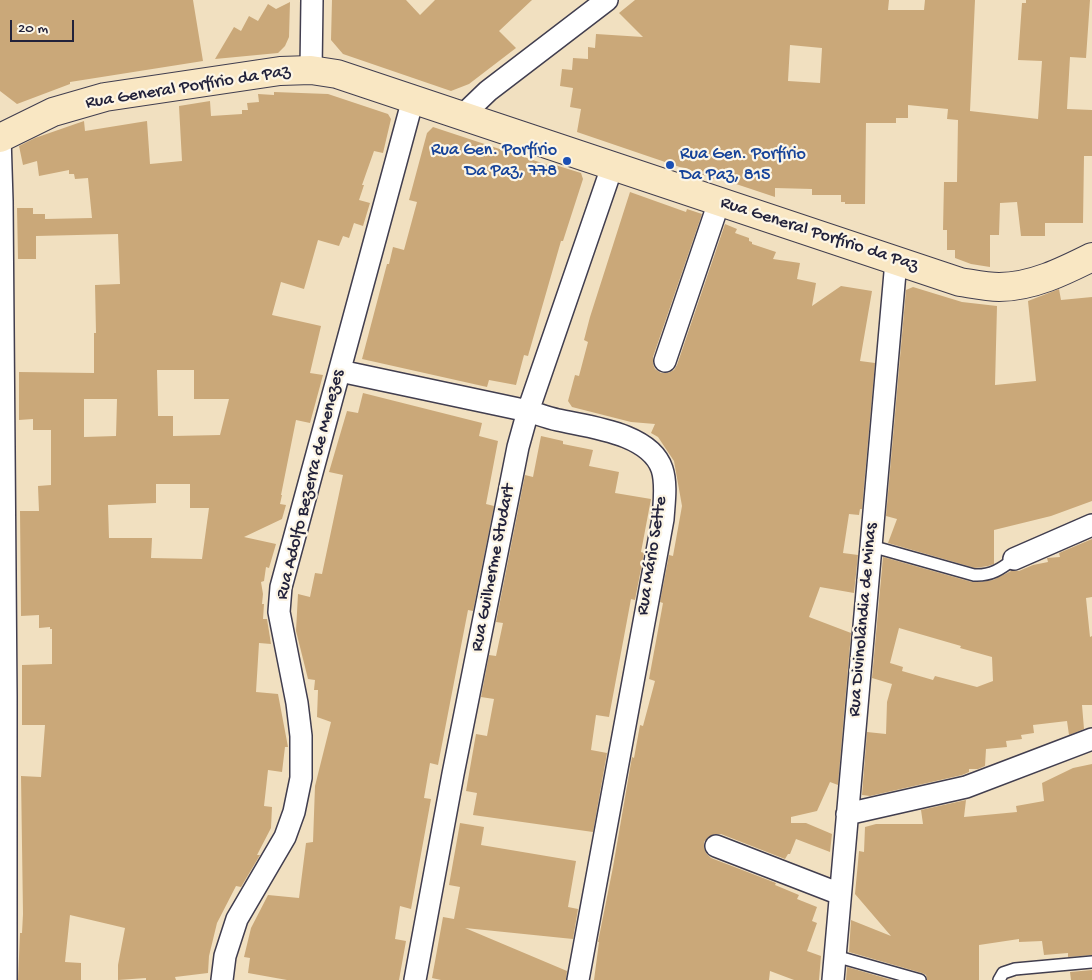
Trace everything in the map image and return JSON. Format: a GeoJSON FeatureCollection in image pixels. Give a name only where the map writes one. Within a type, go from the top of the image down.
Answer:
{"type":"FeatureCollection","features":[{"type":"Feature","properties":{"kind":"street"},"geometry":{"type":"LineString","coordinates":[[311,70],[312,0]]}},
{"type":"Feature","properties":{"kind":"street"},"geometry":{"type":"LineString","coordinates":[[462,116],[488,91],[606,0]]}},
{"type":"Feature","properties":{"kind":"street","name":"Rua General Porfírio da Paz"},"geometry":{"type":"LineString","coordinates":[[0,137],[53,112],[105,97],[280,71],[311,70],[337,74],[960,282],[998,287],[1017,285],[1042,279],[1092,257]]}},
{"type":"Feature","properties":{"kind":"street","name":"Rua Adolfo Bezerra de Menezes"},"geometry":{"type":"LineString","coordinates":[[222,980],[225,956],[237,919],[285,837],[294,812],[301,778],[301,736],[297,703],[279,612],[284,578],[413,99]]}},
{"type":"Feature","properties":{"kind":"street"},"geometry":{"type":"LineString","coordinates":[[0,137],[6,980]]}},
{"type":"Feature","properties":{"kind":"street","name":"Rua Guilherme Studart"},"geometry":{"type":"LineString","coordinates":[[415,980],[453,774],[518,447],[528,411],[612,167]]}},
{"type":"Feature","properties":{"kind":"street"},"geometry":{"type":"LineString","coordinates":[[665,361],[719,202]]}},
{"type":"Feature","properties":{"kind":"street","name":"Rua Divinolândia de Minas"},"geometry":{"type":"LineString","coordinates":[[833,980],[896,261]]}},
{"type":"Feature","properties":{"kind":"street","name":"Rua Mário Sette"},"geometry":{"type":"LineString","coordinates":[[340,371],[528,411],[555,420],[609,431],[633,440],[653,454],[662,468],[665,493],[663,519],[578,980]]}},
{"type":"Feature","properties":{"kind":"street"},"geometry":{"type":"LineString","coordinates":[[1014,560],[1092,525]]}},
{"type":"Feature","properties":{"kind":"street"},"geometry":{"type":"LineString","coordinates":[[847,814],[966,787],[1092,739]]}},
{"type":"Feature","properties":{"kind":"street"},"geometry":{"type":"LineString","coordinates":[[716,846],[840,894]]}},
{"type":"Feature","properties":{"kind":"lane"},"geometry":{"type":"LineString","coordinates":[[871,546],[983,576],[997,572],[1014,560]]}},
{"type":"Feature","properties":{"kind":"lane"},"geometry":{"type":"LineString","coordinates":[[835,956],[914,979]]}},
{"type":"Feature","properties":{"kind":"lane"},"geometry":{"type":"LineString","coordinates":[[999,980],[1003,972],[1015,969],[1092,962]]}},
{"type":"Feature","properties":{"kind":"building"},"geometry":{"type":"Polygon","coordinates":[[[0,0],[193,0],[203,61],[70,82],[70,84],[17,104],[0,91],[0,0]]]}},
{"type":"Feature","properties":{"kind":"building"},"geometry":{"type":"Polygon","coordinates":[[[332,0],[406,0],[420,15],[435,0],[532,0],[499,31],[516,48],[469,84],[451,91],[343,54],[331,40],[332,0]]]}},
{"type":"Feature","properties":{"kind":"building"},"geometry":{"type":"Polygon","coordinates":[[[635,0],[889,0],[888,10],[924,10],[925,0],[975,0],[970,111],[1038,119],[1042,61],[1018,60],[1022,3],[1026,3],[1026,0],[1090,0],[1086,58],[1070,57],[1067,109],[1092,110],[1092,156],[1084,156],[1083,223],[1045,223],[1045,236],[1021,236],[1017,202],[1000,203],[999,235],[990,235],[990,267],[971,264],[955,258],[955,250],[947,250],[947,230],[943,230],[944,182],[957,182],[958,120],[947,119],[948,109],[908,105],[908,118],[896,118],[896,123],[866,123],[865,204],[845,204],[845,202],[841,202],[841,195],[812,195],[812,189],[775,188],[775,197],[715,177],[715,179],[577,132],[581,109],[570,107],[573,88],[560,86],[562,69],[572,70],[573,58],[588,59],[588,47],[595,48],[596,34],[643,37],[619,13],[635,0]],[[790,45],[788,81],[820,83],[822,48],[790,45]]]}},
{"type":"Feature","properties":{"kind":"building"},"geometry":{"type":"Polygon","coordinates":[[[290,2],[289,37],[285,46],[278,53],[215,59],[234,27],[241,31],[249,16],[258,21],[268,4],[276,9],[290,2]]]}},
{"type":"Feature","properties":{"kind":"building"},"geometry":{"type":"Polygon","coordinates":[[[274,92],[328,94],[388,114],[391,119],[383,153],[374,151],[362,185],[364,185],[359,200],[370,203],[363,226],[354,223],[349,238],[343,236],[339,246],[318,240],[304,289],[281,282],[272,315],[321,326],[310,373],[323,375],[310,423],[296,420],[281,495],[280,504],[286,505],[282,519],[244,537],[276,544],[269,568],[266,567],[264,581],[261,582],[262,604],[264,604],[263,619],[267,619],[271,644],[259,643],[256,692],[278,694],[288,747],[285,747],[282,772],[268,770],[264,806],[272,807],[271,828],[257,855],[260,855],[241,887],[236,886],[217,923],[209,956],[208,973],[175,977],[176,980],[146,980],[146,978],[118,980],[118,965],[125,928],[70,915],[65,962],[81,963],[81,980],[18,980],[20,933],[22,933],[23,914],[21,776],[41,777],[45,725],[22,725],[22,665],[52,664],[52,629],[50,627],[39,628],[39,615],[21,616],[20,511],[39,511],[38,486],[51,485],[51,430],[33,430],[33,419],[19,420],[19,372],[94,373],[94,333],[96,333],[95,285],[120,284],[118,234],[36,236],[36,259],[18,259],[17,208],[33,208],[33,214],[45,214],[45,219],[92,218],[88,178],[75,179],[74,174],[69,174],[69,170],[39,176],[37,161],[23,165],[19,146],[35,138],[84,121],[85,131],[147,121],[150,164],[182,161],[179,106],[210,101],[211,116],[242,114],[242,110],[248,110],[247,103],[259,102],[258,94],[274,95],[274,92]],[[157,370],[158,416],[173,416],[173,436],[220,435],[229,399],[194,399],[194,370],[157,370]],[[84,399],[84,437],[116,436],[117,399],[84,399]],[[156,484],[156,503],[108,505],[109,538],[152,538],[151,558],[202,559],[209,508],[190,508],[190,484],[156,484]]]}},
{"type":"Feature","properties":{"kind":"building"},"geometry":{"type":"Polygon","coordinates":[[[433,127],[551,166],[552,164],[581,173],[583,179],[563,241],[561,241],[528,356],[524,355],[516,385],[489,380],[487,387],[362,359],[393,247],[404,250],[417,202],[409,200],[427,133],[433,127]]]}},
{"type":"Feature","properties":{"kind":"building"},"geometry":{"type":"Polygon","coordinates":[[[630,192],[686,212],[687,209],[702,214],[653,357],[655,369],[661,373],[668,373],[674,370],[677,365],[725,224],[737,229],[735,233],[749,238],[752,244],[776,252],[773,259],[800,263],[797,279],[816,283],[812,306],[841,286],[872,291],[860,361],[875,363],[862,509],[860,509],[859,515],[849,514],[843,553],[858,555],[854,593],[820,587],[809,617],[851,633],[838,785],[830,782],[817,811],[791,817],[791,823],[806,823],[832,834],[830,852],[796,839],[790,854],[785,859],[721,834],[708,837],[704,842],[706,853],[711,858],[776,883],[775,885],[799,895],[797,899],[817,907],[812,921],[817,923],[807,951],[821,956],[819,980],[794,980],[770,971],[769,980],[594,980],[598,942],[632,757],[634,758],[640,725],[643,726],[655,681],[649,679],[663,603],[660,602],[669,555],[673,556],[682,506],[674,461],[658,437],[651,433],[655,424],[631,422],[572,407],[568,401],[575,375],[579,376],[588,342],[584,340],[590,317],[630,192]]]}},
{"type":"Feature","properties":{"kind":"building"},"geometry":{"type":"Polygon","coordinates":[[[913,287],[962,302],[997,306],[995,385],[1036,381],[1028,301],[1059,289],[1061,300],[1092,297],[1092,501],[1051,516],[994,530],[994,564],[988,566],[975,568],[888,543],[897,519],[886,516],[906,290],[913,287]]]}},
{"type":"Feature","properties":{"kind":"building"},"geometry":{"type":"Polygon","coordinates":[[[363,393],[482,423],[479,436],[498,441],[486,504],[494,506],[473,611],[468,610],[438,765],[430,763],[424,798],[431,799],[411,909],[400,906],[395,939],[406,941],[399,980],[287,980],[248,973],[250,958],[244,957],[251,928],[268,895],[299,898],[306,843],[313,842],[315,786],[331,722],[317,717],[318,690],[314,690],[315,680],[308,679],[296,631],[298,594],[310,597],[315,573],[322,574],[343,475],[329,472],[347,411],[358,413],[363,393]]]}},
{"type":"Feature","properties":{"kind":"building"},"geometry":{"type":"Polygon","coordinates":[[[541,436],[563,441],[563,444],[593,450],[589,466],[619,472],[615,493],[651,499],[641,552],[644,553],[635,600],[631,599],[609,717],[596,715],[591,750],[607,753],[593,832],[473,815],[477,793],[466,791],[476,734],[487,736],[494,699],[481,697],[489,655],[496,656],[503,623],[496,622],[525,475],[533,477],[541,436]]]}},
{"type":"Feature","properties":{"kind":"building"},"geometry":{"type":"Polygon","coordinates":[[[1092,539],[1092,597],[1086,598],[1090,637],[1092,636],[1092,705],[1082,705],[1084,729],[1069,735],[1067,721],[1033,725],[1034,733],[1021,735],[1022,739],[1006,741],[1007,747],[986,749],[985,766],[978,769],[969,769],[969,772],[962,775],[870,796],[862,795],[867,732],[886,734],[887,702],[892,684],[872,678],[883,557],[972,582],[981,582],[993,580],[1011,571],[1019,571],[1033,565],[1048,562],[1047,558],[1060,557],[1059,553],[1092,539]],[[899,628],[890,663],[903,667],[902,671],[933,680],[935,676],[977,687],[993,681],[992,657],[960,648],[961,646],[899,628]]]}},
{"type":"Feature","properties":{"kind":"building"},"geometry":{"type":"Polygon","coordinates":[[[1092,764],[1092,955],[1068,957],[1068,953],[1044,955],[1042,941],[1019,942],[1019,939],[979,945],[979,980],[927,980],[926,975],[922,973],[849,952],[851,920],[891,936],[855,894],[859,851],[864,852],[865,827],[876,824],[923,824],[921,810],[966,800],[964,817],[1017,812],[1016,806],[1044,801],[1042,783],[1073,768],[1092,764]]]}},
{"type":"Feature","properties":{"kind":"building"},"geometry":{"type":"Polygon","coordinates":[[[460,823],[484,827],[481,845],[576,861],[568,907],[578,909],[573,939],[465,928],[567,971],[566,980],[441,980],[432,978],[443,917],[454,919],[460,887],[449,885],[460,823]]]}},
{"type":"Feature","properties":{"kind":"building"},"geometry":{"type":"Polygon","coordinates":[[[847,967],[892,980],[846,980],[847,967]]]}},
{"type":"Feature","properties":{"kind":"building"},"geometry":{"type":"Polygon","coordinates":[[[1092,970],[1092,980],[1071,980],[1070,972],[1092,970]]]}},
{"type":"Feature","properties":{"kind":"place","name":"Rua Gen. Porfírio Da Paz, 778"},"geometry":{"type":"Point","coordinates":[567,161]}},
{"type":"Feature","properties":{"kind":"place","name":"Rua Gen. Porfírio Da Paz, 815"},"geometry":{"type":"Point","coordinates":[670,165]}}]}
